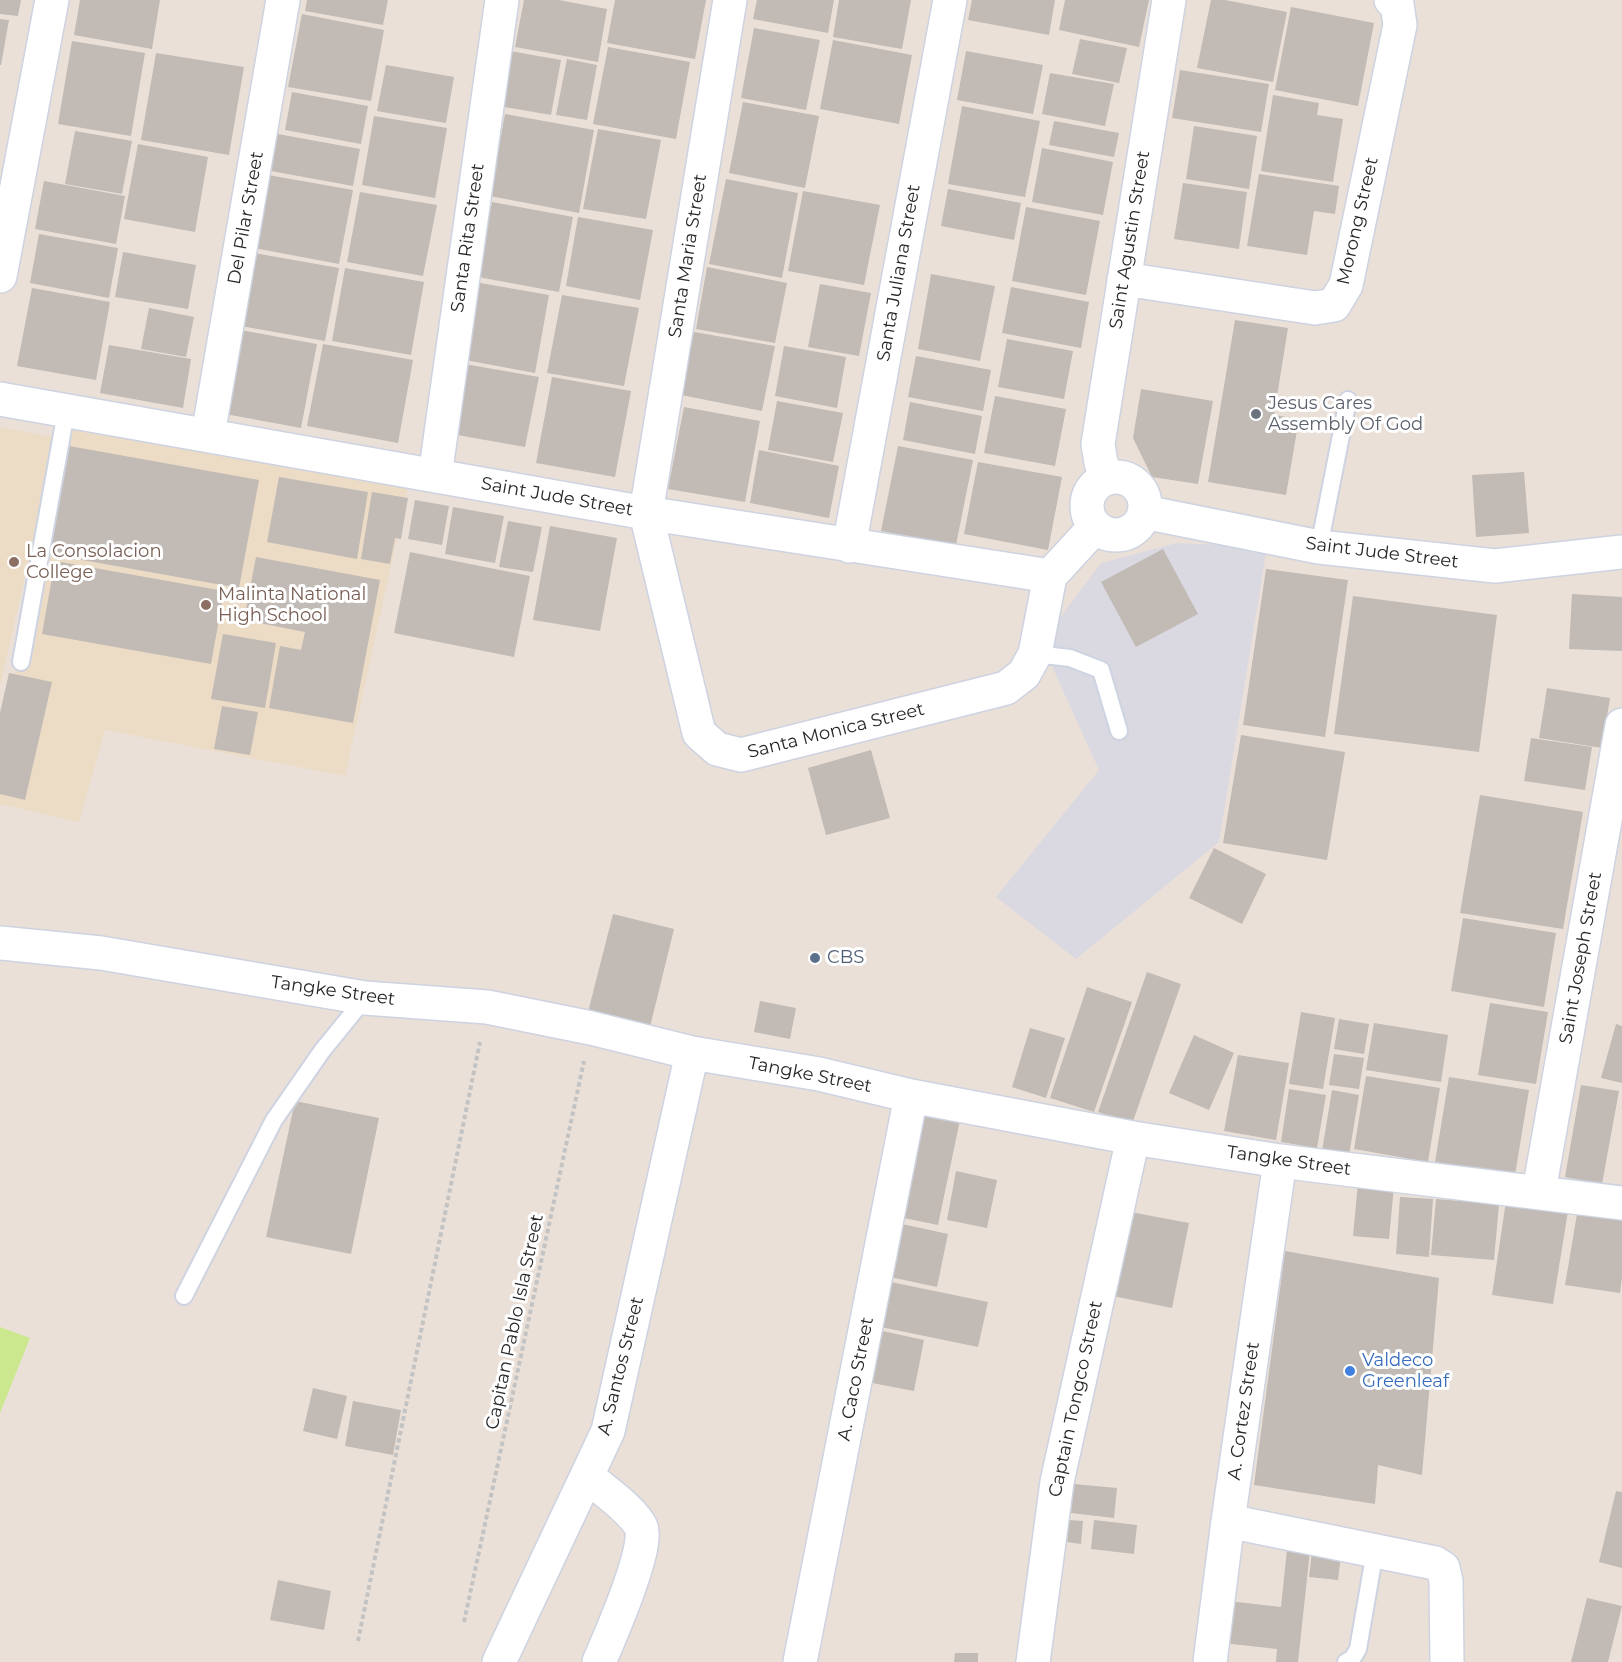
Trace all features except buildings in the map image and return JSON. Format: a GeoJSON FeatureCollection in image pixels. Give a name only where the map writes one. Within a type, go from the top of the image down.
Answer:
{"type":"FeatureCollection","features":[{"type":"Feature","properties":{"kind":"street"},"geometry":{"type":"LineString","coordinates":[[0,276],[52,0]]}},
{"type":"Feature","properties":{"kind":"street","name":"Del Pilar Street"},"geometry":{"type":"LineString","coordinates":[[208,435],[283,0]]}},
{"type":"Feature","properties":{"kind":"street","name":"Santa Rita Street"},"geometry":{"type":"LineString","coordinates":[[435,476],[502,0]]}},
{"type":"Feature","properties":{"kind":"street","name":"Santa Maria Street"},"geometry":{"type":"LineString","coordinates":[[646,513],[730,0]]}},
{"type":"Feature","properties":{"kind":"street","name":"Santa Juliana Street"},"geometry":{"type":"LineString","coordinates":[[849,546],[950,0]]}},
{"type":"Feature","properties":{"kind":"street","name":"Saint Agustin Street"},"geometry":{"type":"LineString","coordinates":[[1109,478],[1101,463],[1098,444],[1169,0]]}},
{"type":"Feature","properties":{"kind":"street","name":"Morong Street"},"geometry":{"type":"LineString","coordinates":[[1124,279],[1315,308],[1334,305],[1346,285],[1400,25],[1397,4],[1391,0]]}},
{"type":"Feature","properties":{"kind":"street","name":"Saint Jude Street"},"geometry":{"type":"LineString","coordinates":[[0,399],[646,513],[1050,576]]}},
{"type":"Feature","properties":{"kind":"street"},"geometry":{"type":"LineString","coordinates":[[1119,477],[1136,485],[1142,493],[1145,503],[1144,512],[1140,522],[1133,530],[1124,534],[1104,533],[1095,527],[1090,519],[1087,509],[1088,498],[1092,489],[1100,482],[1119,477]]}},
{"type":"Feature","properties":{"kind":"street","name":"Saint Jude Street"},"geometry":{"type":"LineString","coordinates":[[1144,512],[1319,547],[1495,566],[1622,552]]}},
{"type":"Feature","properties":{"kind":"street","name":"Santa Monica Street"},"geometry":{"type":"LineString","coordinates":[[646,513],[699,733],[717,749],[741,755],[1006,688],[1024,674],[1035,654],[1050,576]]}},
{"type":"Feature","properties":{"kind":"street"},"geometry":{"type":"LineString","coordinates":[[1050,576],[1095,527]]}},
{"type":"Feature","properties":{"kind":"street","name":"Saint Joseph Street"},"geometry":{"type":"LineString","coordinates":[[1539,1191],[1622,724]]}},
{"type":"Feature","properties":{"kind":"street","name":"Tangke Street"},"geometry":{"type":"LineString","coordinates":[[0,943],[101,953],[365,998],[487,1007],[591,1028],[692,1053],[819,1074],[911,1096],[1133,1138],[1280,1161],[1622,1203]]}},
{"type":"Feature","properties":{"kind":"street","name":"A. Santos Street"},"geometry":{"type":"LineString","coordinates":[[499,1662],[608,1431],[692,1053]]}},
{"type":"Feature","properties":{"kind":"street","name":"A. Caco Street"},"geometry":{"type":"LineString","coordinates":[[800,1662],[911,1096]]}},
{"type":"Feature","properties":{"kind":"street","name":"Captain Tongco Street"},"geometry":{"type":"LineString","coordinates":[[1033,1662],[1057,1482],[1133,1138]]}},
{"type":"Feature","properties":{"kind":"street","name":"A. Cortez Street"},"geometry":{"type":"LineString","coordinates":[[1210,1662],[1280,1161]]}},
{"type":"Feature","properties":{"kind":"street"},"geometry":{"type":"LineString","coordinates":[[587,1476],[630,1513],[642,1529],[644,1537],[637,1564],[599,1662]]}},
{"type":"Feature","properties":{"kind":"street"},"geometry":{"type":"LineString","coordinates":[[1228,1521],[1435,1563],[1443,1568],[1446,1581],[1447,1662]]}},
{"type":"Feature","properties":{"kind":"lane"},"geometry":{"type":"LineString","coordinates":[[1319,547],[1348,400]]}},
{"type":"Feature","properties":{"kind":"lane"},"geometry":{"type":"LineString","coordinates":[[21,662],[66,412]]}},
{"type":"Feature","properties":{"kind":"lane"},"geometry":{"type":"LineString","coordinates":[[1035,654],[1070,658],[1101,670],[1119,731]]}},
{"type":"Feature","properties":{"kind":"lane"},"geometry":{"type":"LineString","coordinates":[[184,1296],[274,1120],[315,1060],[365,998]]}},
{"type":"Feature","properties":{"kind":"lane"},"geometry":{"type":"LineString","coordinates":[[1346,1662],[1352,1659],[1358,1649],[1375,1551]]}},
{"type":"Feature","properties":{"kind":"path"},"geometry":{"type":"LineString","coordinates":[[358,1641],[487,1007]]}},
{"type":"Feature","properties":{"kind":"path","name":"Capitan Pablo Isla Street"},"geometry":{"type":"LineString","coordinates":[[464,1622],[591,1028]]}},
{"type":"Feature","properties":{"kind":"shaded area","name":"Malinta National High School"},"geometry":{"type":"Polygon","coordinates":[[[67,425],[410,479],[345,776],[105,730],[79,822],[0,804],[0,746],[67,425]]]}},
{"type":"Feature","properties":{"kind":"shaded area","name":"La Consolacion College"},"geometry":{"type":"Polygon","coordinates":[[[0,427],[56,438],[0,687],[0,427]]]}},
{"type":"Feature","properties":{"kind":"shaded area"},"geometry":{"type":"Polygon","coordinates":[[[1177,543],[1267,547],[1219,842],[1076,959],[996,897],[1099,770],[1050,662],[1053,627],[1101,563],[1177,543]]]}},
{"type":"Feature","properties":{"kind":"green space"},"geometry":{"type":"Polygon","coordinates":[[[0,1327],[30,1338],[0,1413],[0,1327]]]}},
{"type":"Feature","properties":{"kind":"place","name":"Jesus Cares Assembly Of God"},"geometry":{"type":"Point","coordinates":[1256,414]}},
{"type":"Feature","properties":{"kind":"place","name":"La Consolacion College"},"geometry":{"type":"Point","coordinates":[14,562]}},
{"type":"Feature","properties":{"kind":"place","name":"Malinta National High School"},"geometry":{"type":"Point","coordinates":[206,605]}},
{"type":"Feature","properties":{"kind":"place","name":"CBS"},"geometry":{"type":"Point","coordinates":[815,958]}},
{"type":"Feature","properties":{"kind":"place","name":"Valdeco Greenleaf"},"geometry":{"type":"Point","coordinates":[1350,1371]}}]}
